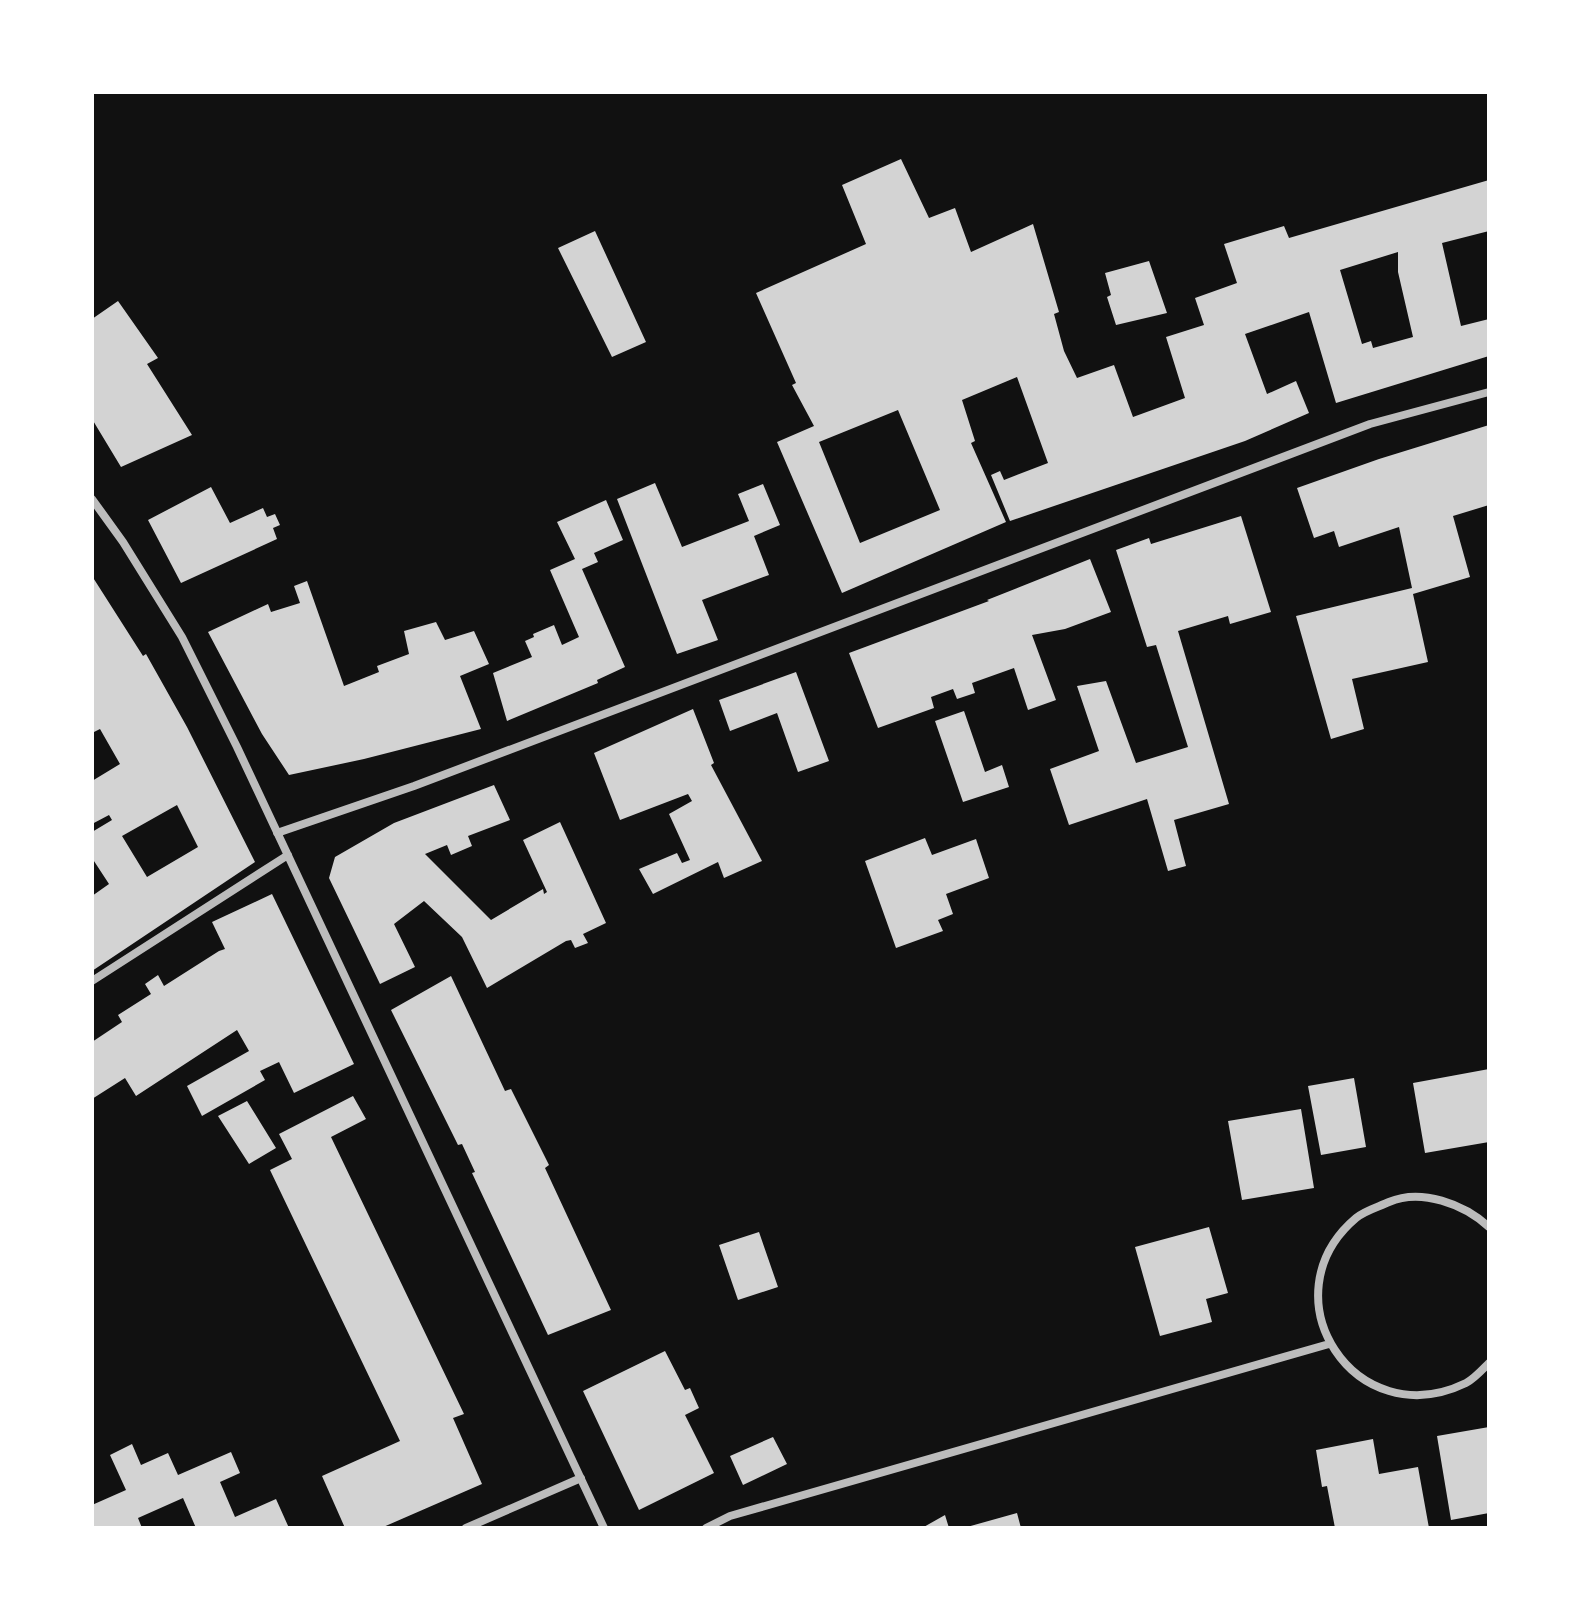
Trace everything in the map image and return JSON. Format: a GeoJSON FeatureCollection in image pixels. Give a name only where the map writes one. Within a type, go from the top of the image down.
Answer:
{"type":"FeatureCollection","features":[{"type":"Feature","properties":{"kind":"street"},"geometry":{"type":"LineString","coordinates":[[277,833],[414,786],[1370,424],[1489,392]]}},
{"type":"Feature","properties":{"kind":"street"},"geometry":{"type":"LineString","coordinates":[[92,499],[123,542],[182,637],[288,855],[604,1528]]}},
{"type":"Feature","properties":{"kind":"street"},"geometry":{"type":"LineString","coordinates":[[92,981],[288,855]]}},
{"type":"Feature","properties":{"kind":"street"},"geometry":{"type":"LineString","coordinates":[[1489,1227],[1447,1201],[1400,1197],[1357,1216],[1326,1253],[1316,1298],[1329,1344],[1355,1374],[1391,1393],[1431,1396],[1468,1382],[1489,1363]]}},
{"type":"Feature","properties":{"kind":"street"},"geometry":{"type":"LineString","coordinates":[[706,1528],[730,1516],[1329,1344]]}},
{"type":"Feature","properties":{"kind":"street"},"geometry":{"type":"LineString","coordinates":[[466,1528],[581,1478]]}},
{"type":"Feature","properties":{"kind":"building"},"geometry":{"type":"Polygon","coordinates":[[[901,159],[929,218],[955,208],[971,252],[1033,224],[1059,312],[1054,314],[1064,351],[1077,378],[1114,365],[1133,417],[1185,398],[1166,337],[1204,325],[1195,298],[1237,283],[1224,244],[1284,226],[1289,238],[1489,180],[1489,231],[1442,243],[1461,326],[1489,319],[1489,356],[1336,403],[1309,312],[1245,334],[1267,394],[1296,381],[1309,413],[1245,441],[1010,521],[991,475],[1000,471],[1004,480],[1048,463],[1017,377],[962,400],[975,441],[971,443],[1006,522],[842,593],[777,442],[814,426],[792,385],[796,383],[756,293],[866,244],[842,185],[901,159]],[[1398,252],[1340,270],[1362,344],[1371,341],[1373,348],[1413,337],[1398,272],[1398,252]],[[898,410],[819,442],[860,543],[940,510],[898,410]]]}},
{"type":"Feature","properties":{"kind":"building"},"geometry":{"type":"Polygon","coordinates":[[[595,231],[646,342],[612,357],[558,248],[595,231]]]}},
{"type":"Feature","properties":{"kind":"building"},"geometry":{"type":"Polygon","coordinates":[[[1149,261],[1167,313],[1116,325],[1107,297],[1111,295],[1105,273],[1149,261]]]}},
{"type":"Feature","properties":{"kind":"building"},"geometry":{"type":"Polygon","coordinates":[[[118,301],[158,358],[147,364],[192,435],[121,467],[92,419],[92,319],[118,301]]]}},
{"type":"Feature","properties":{"kind":"building"},"geometry":{"type":"Polygon","coordinates":[[[1489,425],[1489,505],[1453,516],[1470,577],[1413,594],[1428,662],[1352,679],[1364,729],[1331,739],[1296,616],[1412,588],[1399,527],[1339,547],[1334,531],[1314,538],[1297,488],[1489,425]]]}},
{"type":"Feature","properties":{"kind":"building"},"geometry":{"type":"Polygon","coordinates":[[[655,483],[682,547],[749,521],[738,494],[763,484],[780,525],[754,536],[769,575],[702,600],[718,640],[677,654],[617,499],[655,483]]]}},
{"type":"Feature","properties":{"kind":"building"},"geometry":{"type":"Polygon","coordinates":[[[211,487],[230,523],[263,508],[267,517],[275,514],[280,525],[273,528],[277,539],[181,583],[148,520],[211,487]]]}},
{"type":"Feature","properties":{"kind":"building"},"geometry":{"type":"Polygon","coordinates":[[[606,500],[623,540],[594,553],[598,562],[582,569],[625,667],[597,680],[598,683],[507,721],[493,673],[532,657],[525,641],[554,625],[562,645],[579,637],[550,570],[575,559],[557,522],[606,500]]]}},
{"type":"Feature","properties":{"kind":"building"},"geometry":{"type":"Polygon","coordinates":[[[1241,516],[1271,612],[1230,624],[1228,616],[1178,631],[1229,804],[1174,820],[1186,866],[1168,871],[1147,799],[1069,825],[1050,769],[1099,751],[1077,686],[1106,681],[1136,763],[1188,747],[1156,645],[1147,647],[1116,550],[1149,538],[1151,544],[1241,516]]]}},
{"type":"Feature","properties":{"kind":"building"},"geometry":{"type":"Polygon","coordinates":[[[1090,559],[1111,612],[1065,629],[1032,635],[1056,700],[1028,710],[1014,668],[972,683],[975,693],[957,699],[953,689],[931,697],[934,708],[878,728],[849,653],[989,601],[1090,559]]]}},
{"type":"Feature","properties":{"kind":"building"},"geometry":{"type":"Polygon","coordinates":[[[92,576],[143,656],[146,654],[187,727],[255,862],[92,971],[92,896],[109,884],[92,858],[92,832],[112,820],[109,815],[92,824],[92,781],[120,764],[100,729],[92,733],[92,576]],[[177,805],[122,836],[147,877],[198,847],[177,805]]]}},
{"type":"Feature","properties":{"kind":"building"},"geometry":{"type":"Polygon","coordinates":[[[307,581],[344,686],[379,672],[377,666],[409,654],[404,631],[436,622],[445,640],[474,631],[489,664],[460,676],[481,729],[289,775],[262,734],[208,632],[268,604],[271,612],[300,603],[294,586],[307,581]]]}},
{"type":"Feature","properties":{"kind":"building"},"geometry":{"type":"Polygon","coordinates":[[[796,672],[829,761],[798,772],[777,713],[730,731],[719,700],[796,672]]]}},
{"type":"Feature","properties":{"kind":"building"},"geometry":{"type":"Polygon","coordinates":[[[693,709],[714,763],[711,765],[762,861],[724,878],[718,862],[653,894],[639,869],[677,853],[682,863],[690,860],[669,814],[692,801],[688,794],[620,820],[594,753],[693,709]]]}},
{"type":"Feature","properties":{"kind":"building"},"geometry":{"type":"Polygon","coordinates":[[[964,711],[985,772],[1002,765],[1009,787],[963,802],[935,721],[964,711]]]}},
{"type":"Feature","properties":{"kind":"building"},"geometry":{"type":"Polygon","coordinates":[[[494,785],[510,820],[468,836],[472,846],[451,855],[447,845],[425,854],[491,920],[543,889],[544,894],[547,892],[523,840],[560,822],[606,923],[583,934],[588,943],[575,948],[571,940],[566,941],[487,988],[462,937],[424,901],[394,924],[415,967],[380,984],[329,878],[335,857],[394,823],[494,785]]]}},
{"type":"Feature","properties":{"kind":"building"},"geometry":{"type":"Polygon","coordinates":[[[925,838],[932,855],[976,839],[989,878],[946,894],[953,914],[938,920],[943,931],[896,948],[865,861],[925,838]]]}},
{"type":"Feature","properties":{"kind":"building"},"geometry":{"type":"Polygon","coordinates":[[[272,894],[354,1064],[294,1093],[279,1062],[260,1071],[265,1080],[202,1116],[187,1086],[249,1051],[237,1030],[136,1096],[125,1078],[92,1099],[92,1042],[122,1022],[118,1015],[151,994],[145,984],[158,975],[164,986],[225,949],[212,922],[272,894]]]}},
{"type":"Feature","properties":{"kind":"building"},"geometry":{"type":"Polygon","coordinates":[[[451,976],[505,1091],[511,1089],[549,1165],[545,1168],[611,1310],[548,1335],[472,1173],[475,1172],[462,1144],[458,1145],[391,1010],[451,976]]]}},
{"type":"Feature","properties":{"kind":"building"},"geometry":{"type":"Polygon","coordinates":[[[1489,1069],[1489,1142],[1425,1153],[1413,1083],[1489,1069]]]}},
{"type":"Feature","properties":{"kind":"building"},"geometry":{"type":"Polygon","coordinates":[[[1354,1078],[1366,1147],[1321,1155],[1308,1086],[1354,1078]]]}},
{"type":"Feature","properties":{"kind":"building"},"geometry":{"type":"Polygon","coordinates":[[[353,1096],[366,1119],[331,1137],[464,1414],[453,1418],[482,1484],[381,1528],[345,1528],[322,1476],[400,1441],[270,1170],[292,1159],[279,1134],[353,1096]]]}},
{"type":"Feature","properties":{"kind":"building"},"geometry":{"type":"Polygon","coordinates":[[[247,1101],[276,1148],[249,1164],[218,1116],[247,1101]]]}},
{"type":"Feature","properties":{"kind":"building"},"geometry":{"type":"Polygon","coordinates":[[[1301,1109],[1314,1188],[1242,1200],[1228,1121],[1301,1109]]]}},
{"type":"Feature","properties":{"kind":"building"},"geometry":{"type":"Polygon","coordinates":[[[1209,1227],[1228,1293],[1206,1299],[1212,1322],[1160,1336],[1135,1247],[1209,1227]]]}},
{"type":"Feature","properties":{"kind":"building"},"geometry":{"type":"Polygon","coordinates":[[[759,1232],[778,1287],[738,1300],[719,1245],[759,1232]]]}},
{"type":"Feature","properties":{"kind":"building"},"geometry":{"type":"Polygon","coordinates":[[[665,1351],[685,1390],[690,1388],[699,1408],[685,1415],[714,1473],[639,1510],[583,1391],[665,1351]]]}},
{"type":"Feature","properties":{"kind":"building"},"geometry":{"type":"Polygon","coordinates":[[[1489,1427],[1489,1513],[1451,1520],[1437,1436],[1489,1427]]]}},
{"type":"Feature","properties":{"kind":"building"},"geometry":{"type":"Polygon","coordinates":[[[773,1437],[787,1464],[743,1485],[730,1456],[773,1437]]]}},
{"type":"Feature","properties":{"kind":"building"},"geometry":{"type":"Polygon","coordinates":[[[1373,1439],[1379,1474],[1418,1467],[1429,1528],[1335,1528],[1327,1486],[1322,1487],[1316,1450],[1373,1439]]]}},
{"type":"Feature","properties":{"kind":"building"},"geometry":{"type":"Polygon","coordinates":[[[132,1444],[141,1465],[168,1453],[178,1475],[231,1452],[240,1473],[220,1482],[235,1517],[276,1499],[289,1528],[196,1528],[183,1498],[138,1518],[142,1528],[92,1528],[92,1505],[126,1490],[110,1455],[132,1444]]]}},
{"type":"Feature","properties":{"kind":"building"},"geometry":{"type":"Polygon","coordinates":[[[1017,1513],[1021,1528],[967,1528],[967,1527],[1017,1513]]]}},
{"type":"Feature","properties":{"kind":"building"},"geometry":{"type":"Polygon","coordinates":[[[945,1515],[949,1528],[922,1528],[945,1515]]]}}]}
